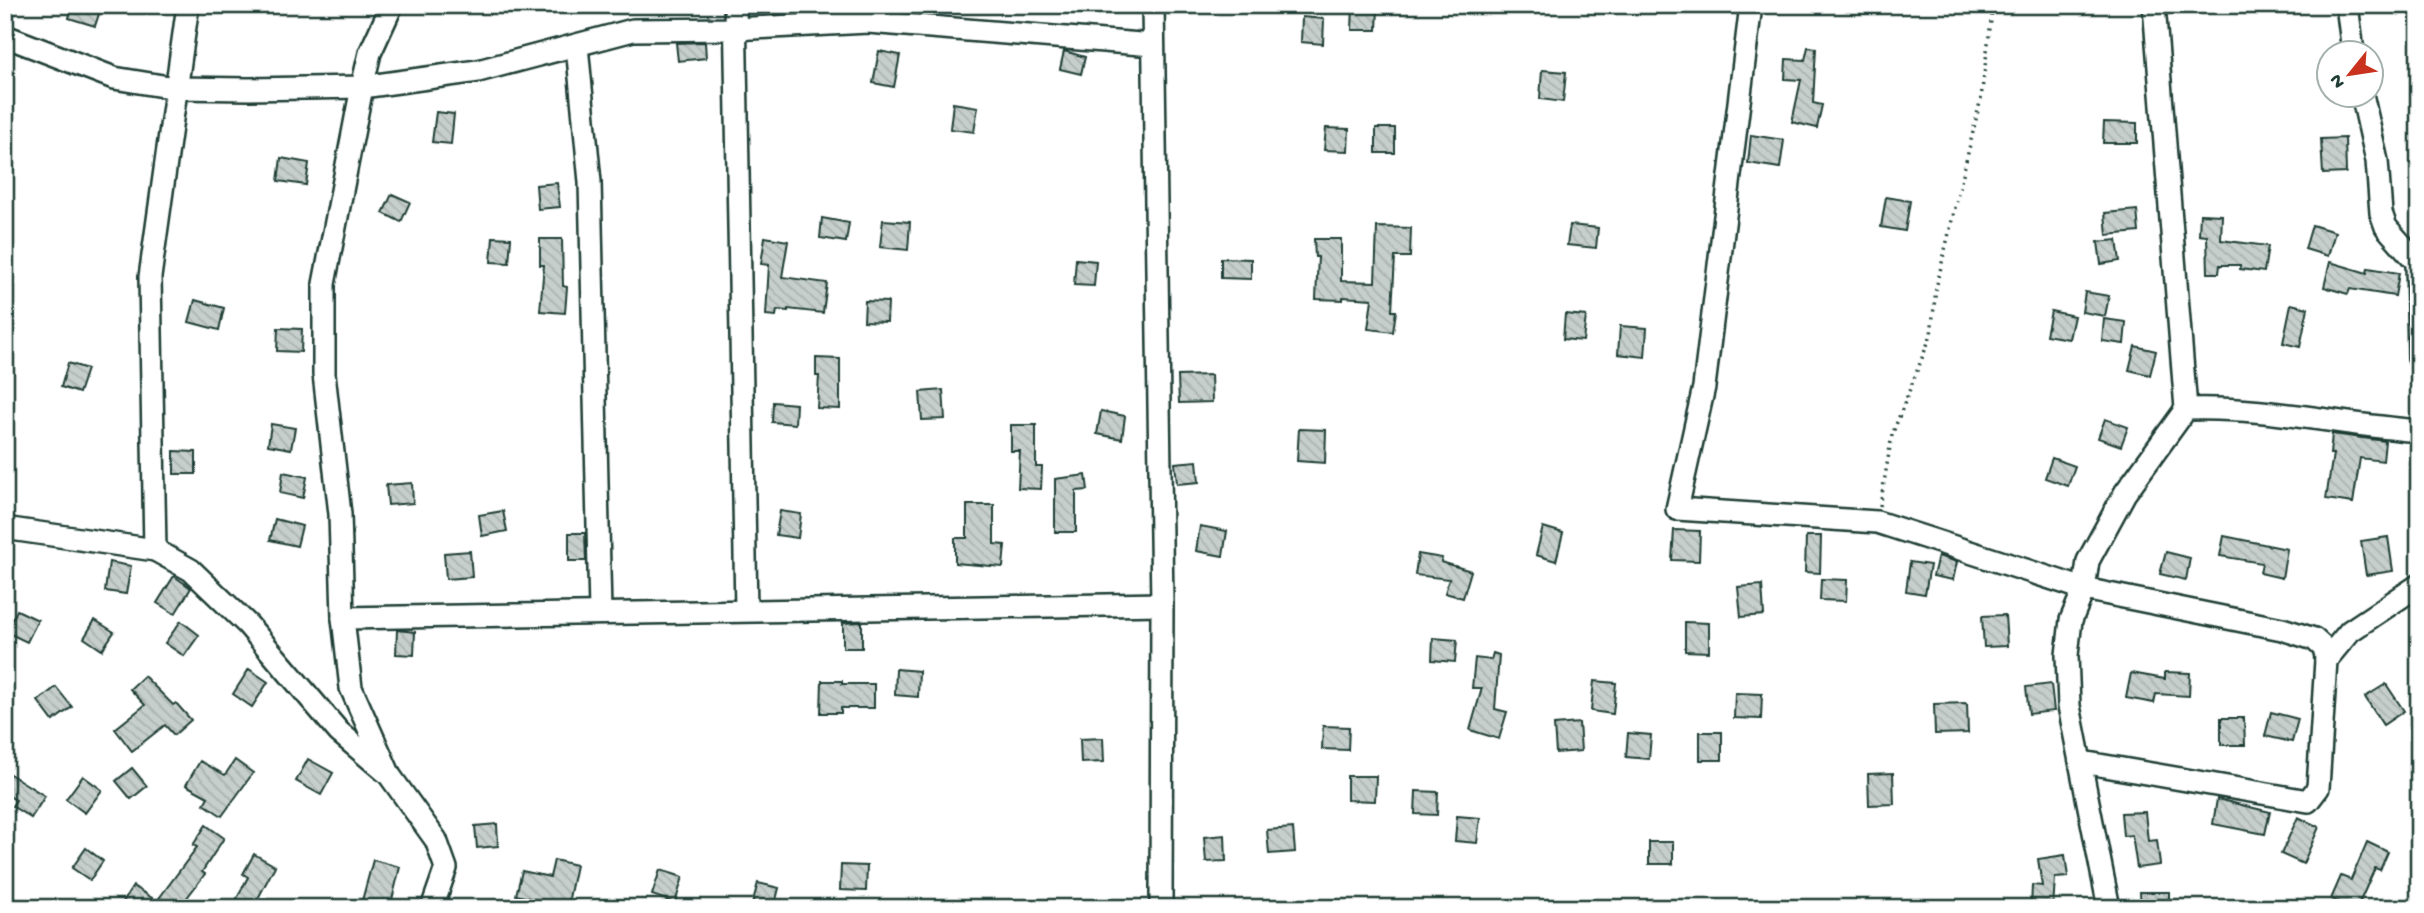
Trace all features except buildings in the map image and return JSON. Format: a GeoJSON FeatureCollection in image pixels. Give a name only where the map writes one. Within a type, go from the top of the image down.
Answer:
{"type":"FeatureCollection","features":[{"type":"Feature","properties":{"kind":"street"},"geometry":{"type":"LineString","coordinates":[[155,550],[150,276],[188,5]]}},
{"type":"Feature","properties":{"kind":"street"},"geometry":{"type":"LineString","coordinates":[[391,5],[370,53],[324,284],[324,374],[340,514],[343,618],[351,688],[390,776],[436,839],[446,868],[432,908]]}},
{"type":"Feature","properties":{"kind":"street"},"geometry":{"type":"LineString","coordinates":[[735,5],[746,610]]}},
{"type":"Feature","properties":{"kind":"street"},"geometry":{"type":"LineString","coordinates":[[1153,5],[1162,604],[1161,908]]}},
{"type":"Feature","properties":{"kind":"street"},"geometry":{"type":"LineString","coordinates":[[1751,5],[1704,387],[1677,509],[1877,522],[2084,589],[2293,632],[2314,639],[2325,649],[2318,788],[2308,801],[2082,762]]}},
{"type":"Feature","properties":{"kind":"street"},"geometry":{"type":"LineString","coordinates":[[2109,908],[2069,706],[2067,655],[2071,620],[2084,589],[2088,561],[2125,493],[2186,409],[2154,5]]}},
{"type":"Feature","properties":{"kind":"street"},"geometry":{"type":"LineString","coordinates":[[2347,5],[2351,38]]}},
{"type":"Feature","properties":{"kind":"street"},"geometry":{"type":"LineString","coordinates":[[5,36],[114,78],[175,88],[362,87],[478,71],[633,30],[734,29],[868,22],[1153,45]]}},
{"type":"Feature","properties":{"kind":"street"},"geometry":{"type":"LineString","coordinates":[[576,46],[590,182],[600,612]]}},
{"type":"Feature","properties":{"kind":"street"},"geometry":{"type":"LineString","coordinates":[[2365,108],[2377,161],[2381,213],[2386,228],[2417,262],[2419,358]]}},
{"type":"Feature","properties":{"kind":"street"},"geometry":{"type":"LineString","coordinates":[[2186,409],[2227,407],[2419,431]]}},
{"type":"Feature","properties":{"kind":"street"},"geometry":{"type":"LineString","coordinates":[[5,527],[155,550],[191,570],[248,625],[339,732],[390,776]]}},
{"type":"Feature","properties":{"kind":"street"},"geometry":{"type":"LineString","coordinates":[[2326,660],[2350,631],[2419,585]]}},
{"type":"Feature","properties":{"kind":"street"},"geometry":{"type":"LineString","coordinates":[[343,618],[1162,604]]}},
{"type":"Feature","properties":{"kind":"path"},"geometry":{"type":"LineString","coordinates":[[1877,522],[1892,435],[1931,335],[1936,288],[1981,98],[1993,5]]}}]}
